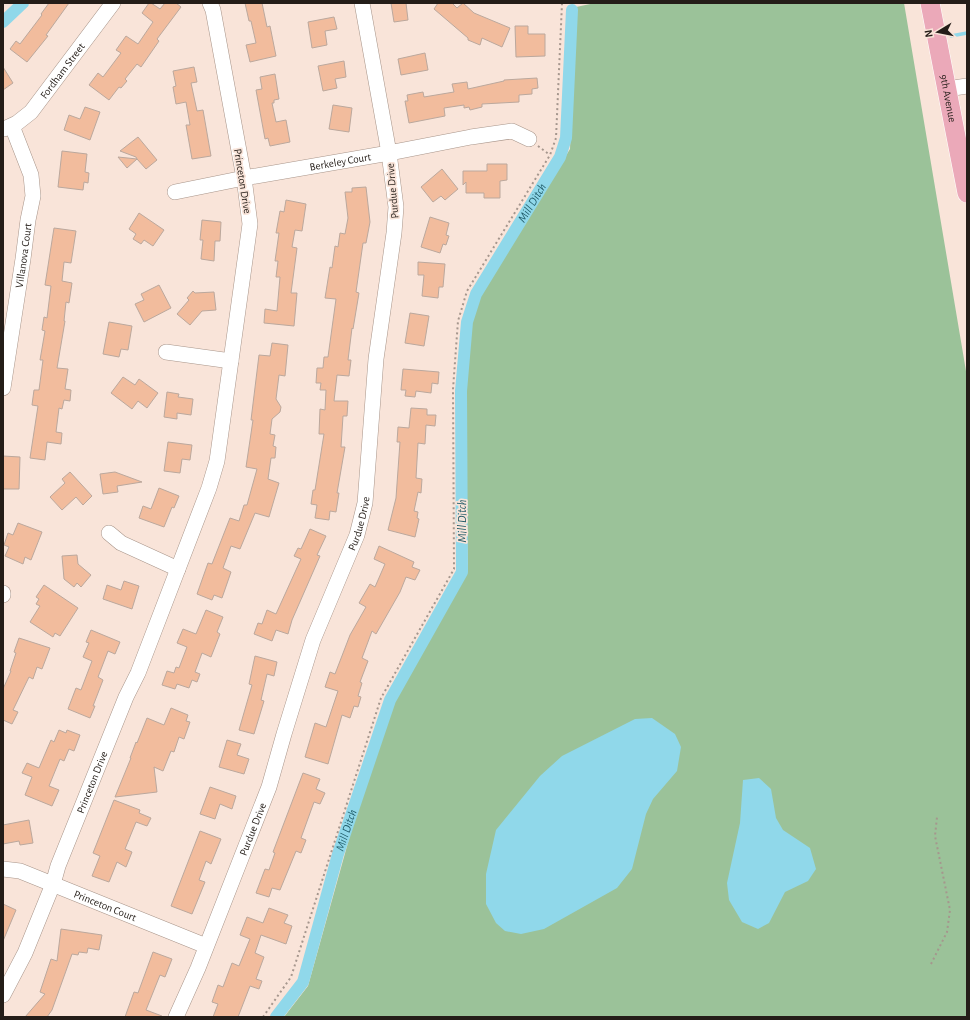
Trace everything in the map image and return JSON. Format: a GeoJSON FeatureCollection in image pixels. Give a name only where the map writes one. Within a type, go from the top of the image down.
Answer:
{"type":"FeatureCollection","features":[{"type":"Feature","properties":{"kind":"main road","name":"9th Avenue"},"geometry":{"type":"LineString","coordinates":[[930,3],[967,193]]}},
{"type":"Feature","properties":{"kind":"street","name":"Fordham Street"},"geometry":{"type":"LineString","coordinates":[[7,128],[31,112],[113,3]]}},
{"type":"Feature","properties":{"kind":"street","name":"Princeton Drive"},"geometry":{"type":"LineString","coordinates":[[3,995],[25,953],[53,884],[58,866],[126,697],[138,673],[209,488],[217,461],[250,224],[244,178],[213,10],[210,3]]}},
{"type":"Feature","properties":{"kind":"street","name":"Purdue Drive"},"geometry":{"type":"LineString","coordinates":[[176,1017],[198,968],[270,787],[284,734],[313,640],[357,535],[365,503],[376,359],[394,233],[396,207],[389,153],[362,3]]}},
{"type":"Feature","properties":{"kind":"street"},"geometry":{"type":"LineString","coordinates":[[947,89],[967,86]]}},
{"type":"Feature","properties":{"kind":"street","name":"Villanova Court"},"geometry":{"type":"LineString","coordinates":[[3,388],[33,196],[31,175],[7,128]]}},
{"type":"Feature","properties":{"kind":"street","name":"Berkeley Court"},"geometry":{"type":"LineString","coordinates":[[175,192],[471,137],[512,131],[529,139]]}},
{"type":"Feature","properties":{"kind":"street"},"geometry":{"type":"LineString","coordinates":[[166,352],[231,361]]}},
{"type":"Feature","properties":{"kind":"street"},"geometry":{"type":"LineString","coordinates":[[109,533],[121,543],[178,569]]}},
{"type":"Feature","properties":{"kind":"street","name":"Princeton Court"},"geometry":{"type":"LineString","coordinates":[[3,869],[20,871],[206,946]]}},
{"type":"Feature","properties":{"kind":"path"},"geometry":{"type":"LineString","coordinates":[[263,1017],[291,977],[381,698],[454,569],[453,389],[458,321],[467,290],[550,155],[556,138],[562,3]]}},
{"type":"Feature","properties":{"kind":"path"},"geometry":{"type":"LineString","coordinates":[[931,964],[947,932],[950,910],[935,836],[938,817]]}},
{"type":"Feature","properties":{"kind":"green space"},"geometry":{"type":"Polygon","coordinates":[[[595,3],[904,3],[967,377],[967,1017],[284,1017],[308,986],[368,771],[398,690],[468,569],[463,388],[471,323],[478,300],[570,149],[576,7],[595,3]]]}},
{"type":"Feature","properties":{"kind":"water"},"geometry":{"type":"Polygon","coordinates":[[[652,718],[675,734],[681,747],[677,771],[653,799],[646,814],[632,869],[617,888],[544,929],[521,934],[505,931],[496,923],[486,904],[486,874],[496,830],[540,776],[562,756],[635,719],[652,718]]]}},
{"type":"Feature","properties":{"kind":"water"},"geometry":{"type":"Polygon","coordinates":[[[759,778],[771,789],[776,818],[783,830],[810,848],[816,869],[808,881],[785,892],[769,923],[758,929],[742,922],[729,900],[727,883],[740,823],[743,780],[759,778]]]}},
{"type":"Feature","properties":{"kind":"building"},"geometry":{"type":"Polygon","coordinates":[[[49,3],[69,3],[46,35],[48,36],[27,62],[10,49],[16,41],[20,44],[42,15],[41,14],[49,3]]]}},
{"type":"Feature","properties":{"kind":"building"},"geometry":{"type":"Polygon","coordinates":[[[149,3],[160,9],[165,3],[176,3],[181,7],[157,39],[159,41],[141,67],[137,64],[125,79],[127,81],[121,88],[119,87],[109,100],[89,85],[98,73],[103,77],[121,53],[116,50],[126,36],[138,44],[153,22],[142,13],[149,3]]]}},
{"type":"Feature","properties":{"kind":"building"},"geometry":{"type":"Polygon","coordinates":[[[245,3],[262,3],[267,27],[270,26],[276,56],[250,62],[246,45],[256,43],[245,3]]]}},
{"type":"Feature","properties":{"kind":"building"},"geometry":{"type":"Polygon","coordinates":[[[391,3],[406,3],[408,20],[394,22],[391,3]]]}},
{"type":"Feature","properties":{"kind":"building"},"geometry":{"type":"Polygon","coordinates":[[[438,3],[452,3],[457,8],[463,3],[474,13],[510,28],[502,47],[482,38],[480,45],[468,40],[468,38],[434,9],[438,3]]]}},
{"type":"Feature","properties":{"kind":"building"},"geometry":{"type":"Polygon","coordinates":[[[334,17],[337,29],[325,31],[327,45],[312,48],[308,22],[334,17]]]}},
{"type":"Feature","properties":{"kind":"building"},"geometry":{"type":"Polygon","coordinates":[[[515,26],[528,26],[528,34],[545,34],[545,56],[516,57],[515,26]]]}},
{"type":"Feature","properties":{"kind":"building"},"geometry":{"type":"Polygon","coordinates":[[[425,53],[428,70],[401,75],[398,59],[425,53]]]}},
{"type":"Feature","properties":{"kind":"building"},"geometry":{"type":"Polygon","coordinates":[[[344,61],[346,77],[335,79],[337,88],[323,91],[318,66],[344,61]]]}},
{"type":"Feature","properties":{"kind":"building"},"geometry":{"type":"Polygon","coordinates":[[[3,67],[13,83],[3,90],[3,67]]]}},
{"type":"Feature","properties":{"kind":"building"},"geometry":{"type":"Polygon","coordinates":[[[194,67],[197,82],[191,83],[197,111],[203,110],[211,156],[192,159],[186,125],[190,125],[186,102],[176,104],[173,87],[176,86],[173,71],[194,67]]]}},
{"type":"Feature","properties":{"kind":"building"},"geometry":{"type":"Polygon","coordinates":[[[275,74],[279,99],[274,100],[274,103],[272,103],[276,122],[286,120],[290,142],[270,146],[268,138],[265,139],[256,90],[262,89],[260,77],[275,74]]]}},
{"type":"Feature","properties":{"kind":"building"},"geometry":{"type":"Polygon","coordinates":[[[537,78],[538,88],[532,89],[532,94],[519,95],[519,102],[482,104],[482,107],[470,110],[469,107],[464,108],[464,105],[444,108],[445,116],[409,123],[405,101],[408,101],[407,95],[423,92],[424,97],[454,92],[452,84],[467,82],[468,89],[504,80],[537,78]]]}},
{"type":"Feature","properties":{"kind":"building"},"geometry":{"type":"Polygon","coordinates":[[[333,105],[352,108],[349,132],[329,129],[333,105]]]}},
{"type":"Feature","properties":{"kind":"building"},"geometry":{"type":"Polygon","coordinates":[[[85,107],[100,112],[90,140],[64,130],[69,115],[80,119],[85,107]]]}},
{"type":"Feature","properties":{"kind":"building"},"geometry":{"type":"Polygon","coordinates":[[[138,137],[157,160],[146,169],[136,157],[120,151],[138,137]]]}},
{"type":"Feature","properties":{"kind":"building"},"geometry":{"type":"Polygon","coordinates":[[[62,151],[87,154],[85,172],[89,173],[88,183],[84,182],[83,190],[58,187],[62,151]]]}},
{"type":"Feature","properties":{"kind":"building"},"geometry":{"type":"Polygon","coordinates":[[[118,157],[137,159],[127,168],[118,157]]]}},
{"type":"Feature","properties":{"kind":"building"},"geometry":{"type":"Polygon","coordinates":[[[487,164],[507,164],[507,180],[500,181],[500,198],[484,198],[484,193],[466,193],[466,182],[463,185],[463,171],[487,171],[487,164]]]}},
{"type":"Feature","properties":{"kind":"building"},"geometry":{"type":"Polygon","coordinates":[[[442,169],[458,189],[445,200],[441,196],[433,202],[421,187],[442,169]]]}},
{"type":"Feature","properties":{"kind":"building"},"geometry":{"type":"Polygon","coordinates":[[[366,187],[370,222],[366,243],[363,243],[356,292],[359,293],[353,329],[352,328],[348,360],[351,360],[349,376],[337,375],[334,401],[348,401],[347,416],[343,416],[341,447],[345,447],[337,493],[339,493],[336,512],[330,511],[329,520],[315,518],[317,505],[311,504],[313,490],[315,490],[324,434],[319,434],[320,409],[325,410],[326,390],[320,390],[321,383],[316,383],[317,368],[323,368],[324,357],[328,357],[336,299],[325,298],[330,267],[332,268],[335,246],[338,247],[340,233],[345,234],[348,218],[345,192],[352,192],[352,188],[366,187]]]}},
{"type":"Feature","properties":{"kind":"building"},"geometry":{"type":"Polygon","coordinates":[[[286,200],[306,204],[302,231],[295,230],[292,247],[297,248],[291,293],[297,293],[294,326],[264,323],[265,309],[277,311],[280,277],[276,277],[278,261],[275,261],[279,233],[276,233],[280,211],[284,212],[286,200]]]}},
{"type":"Feature","properties":{"kind":"building"},"geometry":{"type":"Polygon","coordinates":[[[139,213],[164,230],[153,246],[144,240],[141,244],[133,239],[136,234],[129,229],[139,213]]]}},
{"type":"Feature","properties":{"kind":"building"},"geometry":{"type":"Polygon","coordinates":[[[430,217],[449,223],[446,235],[449,236],[446,245],[443,244],[440,253],[421,247],[430,217]]]}},
{"type":"Feature","properties":{"kind":"building"},"geometry":{"type":"Polygon","coordinates":[[[202,220],[221,222],[220,241],[215,241],[214,261],[201,259],[203,240],[200,240],[202,220]]]}},
{"type":"Feature","properties":{"kind":"building"},"geometry":{"type":"Polygon","coordinates":[[[54,228],[76,231],[71,263],[64,262],[62,281],[72,283],[69,303],[66,302],[65,321],[57,368],[68,369],[65,389],[71,390],[70,401],[64,400],[62,409],[59,408],[56,432],[62,433],[61,444],[47,442],[45,460],[30,458],[38,406],[32,405],[34,390],[39,390],[43,360],[40,360],[45,331],[42,330],[44,317],[47,318],[51,286],[45,285],[54,228]]]}},
{"type":"Feature","properties":{"kind":"building"},"geometry":{"type":"Polygon","coordinates":[[[418,262],[445,264],[443,287],[439,287],[438,298],[422,296],[424,275],[418,275],[418,262]]]}},
{"type":"Feature","properties":{"kind":"building"},"geometry":{"type":"Polygon","coordinates":[[[159,285],[171,308],[144,322],[135,304],[144,300],[141,294],[159,285]]]}},
{"type":"Feature","properties":{"kind":"building"},"geometry":{"type":"Polygon","coordinates":[[[193,291],[195,293],[214,292],[216,310],[202,311],[190,325],[177,314],[189,300],[187,298],[193,291]]]}},
{"type":"Feature","properties":{"kind":"building"},"geometry":{"type":"Polygon","coordinates":[[[410,313],[429,316],[424,346],[405,343],[410,313]]]}},
{"type":"Feature","properties":{"kind":"building"},"geometry":{"type":"Polygon","coordinates":[[[109,322],[132,326],[128,350],[121,349],[119,357],[103,354],[109,322]]]}},
{"type":"Feature","properties":{"kind":"building"},"geometry":{"type":"Polygon","coordinates":[[[272,343],[288,345],[285,376],[279,375],[276,399],[281,407],[280,412],[272,419],[270,434],[275,435],[273,446],[276,447],[275,458],[271,458],[268,479],[279,483],[269,517],[255,513],[240,549],[231,546],[223,568],[231,572],[222,598],[214,595],[212,600],[197,594],[208,563],[212,564],[230,518],[239,521],[244,505],[247,505],[257,469],[246,467],[253,420],[251,420],[259,355],[270,356],[272,343]]]}},
{"type":"Feature","properties":{"kind":"building"},"geometry":{"type":"Polygon","coordinates":[[[403,369],[439,372],[438,384],[432,383],[431,393],[416,391],[415,397],[405,396],[406,390],[401,390],[403,369]]]}},
{"type":"Feature","properties":{"kind":"building"},"geometry":{"type":"Polygon","coordinates":[[[123,377],[135,385],[139,379],[158,393],[147,408],[138,401],[132,409],[111,393],[123,377]]]}},
{"type":"Feature","properties":{"kind":"building"},"geometry":{"type":"Polygon","coordinates":[[[167,392],[179,394],[178,397],[193,399],[191,415],[177,413],[177,419],[164,417],[167,392]]]}},
{"type":"Feature","properties":{"kind":"building"},"geometry":{"type":"Polygon","coordinates":[[[411,408],[427,409],[427,415],[436,415],[435,426],[426,425],[425,444],[418,443],[416,478],[422,479],[421,493],[418,492],[414,511],[418,512],[417,518],[419,519],[415,537],[388,530],[396,498],[400,442],[397,442],[398,427],[409,428],[411,408]]]}},
{"type":"Feature","properties":{"kind":"building"},"geometry":{"type":"Polygon","coordinates":[[[168,442],[192,445],[190,460],[182,459],[180,473],[164,471],[168,442]]]}},
{"type":"Feature","properties":{"kind":"building"},"geometry":{"type":"Polygon","coordinates":[[[3,456],[20,457],[19,489],[3,489],[3,456]]]}},
{"type":"Feature","properties":{"kind":"building"},"geometry":{"type":"Polygon","coordinates":[[[70,472],[92,496],[83,505],[76,497],[62,510],[50,497],[65,483],[62,479],[70,472]]]}},
{"type":"Feature","properties":{"kind":"building"},"geometry":{"type":"Polygon","coordinates":[[[115,472],[142,482],[117,486],[118,492],[103,494],[100,474],[115,472]]]}},
{"type":"Feature","properties":{"kind":"building"},"geometry":{"type":"Polygon","coordinates":[[[159,488],[179,496],[174,508],[172,507],[164,527],[139,518],[143,506],[151,509],[159,488]]]}},
{"type":"Feature","properties":{"kind":"building"},"geometry":{"type":"Polygon","coordinates":[[[18,523],[42,532],[31,560],[25,557],[23,564],[5,556],[9,547],[4,545],[8,533],[13,535],[18,523]]]}},
{"type":"Feature","properties":{"kind":"building"},"geometry":{"type":"Polygon","coordinates":[[[310,529],[326,536],[317,555],[320,556],[292,620],[288,634],[276,630],[272,641],[254,634],[258,623],[262,624],[267,610],[276,614],[301,559],[294,556],[298,548],[301,549],[310,529]]]}},
{"type":"Feature","properties":{"kind":"building"},"geometry":{"type":"Polygon","coordinates":[[[379,546],[414,562],[412,567],[420,570],[415,580],[406,577],[400,592],[376,634],[372,631],[362,658],[368,661],[360,682],[362,683],[358,696],[361,697],[358,707],[354,706],[350,718],[342,715],[328,764],[305,757],[315,723],[326,727],[338,691],[325,687],[330,672],[335,674],[350,635],[366,607],[359,603],[370,584],[375,587],[385,564],[374,559],[379,546]]]}},
{"type":"Feature","properties":{"kind":"building"},"geometry":{"type":"Polygon","coordinates":[[[77,555],[78,564],[91,575],[81,587],[77,583],[74,587],[64,579],[62,556],[77,555]]]}},
{"type":"Feature","properties":{"kind":"building"},"geometry":{"type":"Polygon","coordinates":[[[124,581],[139,586],[132,609],[103,599],[107,585],[121,590],[124,581]]]}},
{"type":"Feature","properties":{"kind":"building"},"geometry":{"type":"Polygon","coordinates":[[[44,585],[78,608],[60,636],[55,633],[53,637],[30,622],[40,606],[36,604],[39,599],[36,597],[44,585]]]}},
{"type":"Feature","properties":{"kind":"building"},"geometry":{"type":"Polygon","coordinates":[[[206,610],[223,617],[217,632],[220,634],[211,657],[202,653],[195,672],[200,674],[197,682],[192,680],[189,688],[177,684],[175,689],[162,685],[167,671],[174,673],[176,667],[179,668],[187,647],[177,643],[183,629],[196,634],[206,610]]]}},
{"type":"Feature","properties":{"kind":"building"},"geometry":{"type":"Polygon","coordinates":[[[91,630],[120,642],[115,654],[108,651],[98,677],[103,680],[90,718],[68,709],[76,688],[81,690],[92,661],[83,657],[89,643],[86,642],[91,630]]]}},
{"type":"Feature","properties":{"kind":"building"},"geometry":{"type":"Polygon","coordinates":[[[19,638],[50,648],[42,669],[37,667],[33,679],[29,677],[13,710],[18,712],[12,724],[3,720],[3,689],[11,671],[16,653],[14,652],[19,638]]]}},
{"type":"Feature","properties":{"kind":"building"},"geometry":{"type":"Polygon","coordinates":[[[255,656],[277,662],[274,676],[267,674],[261,700],[264,701],[254,734],[239,730],[252,685],[249,684],[255,656]]]}},
{"type":"Feature","properties":{"kind":"building"},"geometry":{"type":"Polygon","coordinates":[[[171,708],[188,715],[186,721],[190,722],[184,739],[179,737],[174,752],[171,751],[163,771],[154,767],[157,792],[115,797],[147,718],[164,725],[171,708]]]}},
{"type":"Feature","properties":{"kind":"building"},"geometry":{"type":"Polygon","coordinates":[[[59,730],[66,733],[67,730],[80,735],[74,751],[69,749],[64,761],[60,759],[49,786],[59,790],[52,806],[25,795],[32,777],[22,773],[27,763],[39,768],[51,740],[54,742],[59,730]]]}},
{"type":"Feature","properties":{"kind":"building"},"geometry":{"type":"Polygon","coordinates":[[[227,740],[241,744],[237,755],[249,759],[244,774],[219,767],[227,740]]]}},
{"type":"Feature","properties":{"kind":"building"},"geometry":{"type":"Polygon","coordinates":[[[303,773],[320,779],[316,789],[325,793],[320,804],[314,802],[301,838],[306,840],[301,853],[296,851],[280,890],[272,888],[269,897],[256,893],[265,869],[269,870],[275,853],[273,852],[303,773]]]}},
{"type":"Feature","properties":{"kind":"building"},"geometry":{"type":"Polygon","coordinates":[[[210,787],[236,796],[232,809],[220,804],[215,819],[200,814],[210,787]]]}},
{"type":"Feature","properties":{"kind":"building"},"geometry":{"type":"Polygon","coordinates":[[[114,800],[140,810],[139,813],[151,818],[147,826],[136,822],[125,849],[132,852],[126,867],[117,862],[109,882],[92,876],[100,856],[93,853],[114,800]]]}},
{"type":"Feature","properties":{"kind":"building"},"geometry":{"type":"Polygon","coordinates":[[[29,820],[33,843],[20,845],[19,841],[3,844],[3,825],[29,820]]]}},
{"type":"Feature","properties":{"kind":"building"},"geometry":{"type":"Polygon","coordinates":[[[200,831],[221,839],[211,864],[206,861],[199,880],[205,882],[192,914],[171,906],[200,831]]]}},
{"type":"Feature","properties":{"kind":"building"},"geometry":{"type":"Polygon","coordinates":[[[3,904],[16,910],[3,941],[3,904]]]}},
{"type":"Feature","properties":{"kind":"building"},"geometry":{"type":"Polygon","coordinates":[[[269,908],[288,915],[284,923],[292,926],[286,944],[261,935],[255,953],[264,957],[256,979],[262,981],[259,989],[250,986],[238,1017],[213,1017],[218,1004],[212,1002],[218,985],[223,987],[232,963],[239,966],[250,939],[240,935],[247,917],[263,923],[269,908]]]}},
{"type":"Feature","properties":{"kind":"building"},"geometry":{"type":"Polygon","coordinates":[[[61,929],[102,935],[99,950],[88,948],[87,953],[79,952],[78,955],[72,954],[52,1010],[47,1017],[25,1017],[45,994],[40,992],[51,959],[57,961],[61,929]]]}},
{"type":"Feature","properties":{"kind":"building"},"geometry":{"type":"Polygon","coordinates":[[[153,952],[172,959],[165,977],[160,975],[146,1010],[162,1017],[125,1017],[134,992],[138,993],[153,952]]]}},
{"type":"Feature","properties":{"kind":"waterway"},"geometry":{"type":"LineString","coordinates":[[3,22],[23,3]]}},
{"type":"Feature","properties":{"kind":"waterway","name":"Mill Ditch"},"geometry":{"type":"LineString","coordinates":[[276,1017],[303,982],[338,854],[390,700],[462,572],[461,391],[467,322],[476,294],[560,157],[566,138],[572,10]]}},
{"type":"Feature","properties":{"kind":"waterway"},"geometry":{"type":"LineString","coordinates":[[951,36],[967,33]]}}]}
